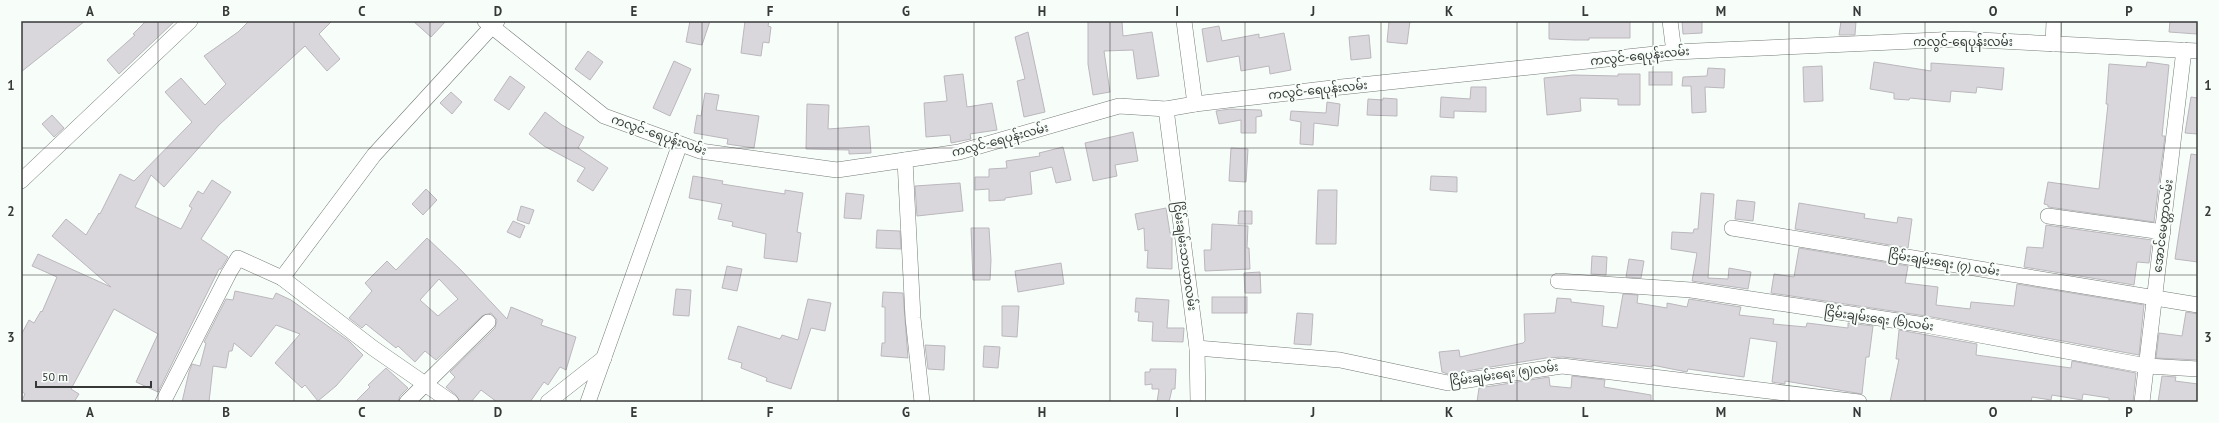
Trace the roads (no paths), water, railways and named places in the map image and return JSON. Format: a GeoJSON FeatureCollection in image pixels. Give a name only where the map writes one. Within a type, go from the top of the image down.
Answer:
{"type":"FeatureCollection","features":[{"type":"Feature","properties":{"kind":"street"},"geometry":{"type":"LineString","coordinates":[[21,181],[190,21]]}},
{"type":"Feature","properties":{"kind":"street"},"geometry":{"type":"LineString","coordinates":[[1184,21],[1194,104]]}},
{"type":"Feature","properties":{"kind":"street"},"geometry":{"type":"LineString","coordinates":[[1670,21],[1674,52]]}},
{"type":"Feature","properties":{"kind":"street"},"geometry":{"type":"LineString","coordinates":[[2053,44],[2054,21]]}},
{"type":"Feature","properties":{"kind":"street"},"geometry":{"type":"LineString","coordinates":[[282,278],[374,155],[491,23]]}},
{"type":"Feature","properties":{"kind":"street","name":"ကလွင်-ရေပုန်းလမ်း"},"geometry":{"type":"LineString","coordinates":[[491,23],[604,116],[700,151],[837,170],[959,152],[1119,106],[1166,110],[1194,104],[1674,52],[1959,39],[2191,50]]}},
{"type":"Feature","properties":{"kind":"street","name":"အောင်မေတ္တာလမ်း"},"geometry":{"type":"LineString","coordinates":[[2142,402],[2163,232],[2191,50]]}},
{"type":"Feature","properties":{"kind":"street","name":"ငြိမ်းချမ်းသာယာလမ်း"},"geometry":{"type":"LineString","coordinates":[[1166,110],[1198,348],[1198,402]]}},
{"type":"Feature","properties":{"kind":"street"},"geometry":{"type":"LineString","coordinates":[[588,402],[680,144]]}},
{"type":"Feature","properties":{"kind":"street"},"geometry":{"type":"LineString","coordinates":[[905,160],[913,318],[922,402]]}},
{"type":"Feature","properties":{"kind":"street"},"geometry":{"type":"LineString","coordinates":[[2048,216],[2163,232]]}},
{"type":"Feature","properties":{"kind":"street","name":"ငြိမ်းချမ်းရေး (၇) လမ်း"},"geometry":{"type":"LineString","coordinates":[[1732,228],[2198,305]]}},
{"type":"Feature","properties":{"kind":"street"},"geometry":{"type":"LineString","coordinates":[[163,402],[238,258],[282,278],[373,348],[451,402]]}},
{"type":"Feature","properties":{"kind":"street","name":"ငြိမ်းချမ်းရေး (၆)လမ်း"},"geometry":{"type":"LineString","coordinates":[[1558,281],[1691,290],[1925,325],[2147,366],[2198,369]]}},
{"type":"Feature","properties":{"kind":"street"},"geometry":{"type":"LineString","coordinates":[[407,402],[488,322]]}},
{"type":"Feature","properties":{"kind":"street","name":"ငြိမ်းချမ်းရေး (၅)လမ်း"},"geometry":{"type":"LineString","coordinates":[[1198,348],[1340,360],[1448,383],[1562,366],[1860,402]]}},
{"type":"Feature","properties":{"kind":"street"},"geometry":{"type":"LineString","coordinates":[[548,402],[604,358]]}}]}
